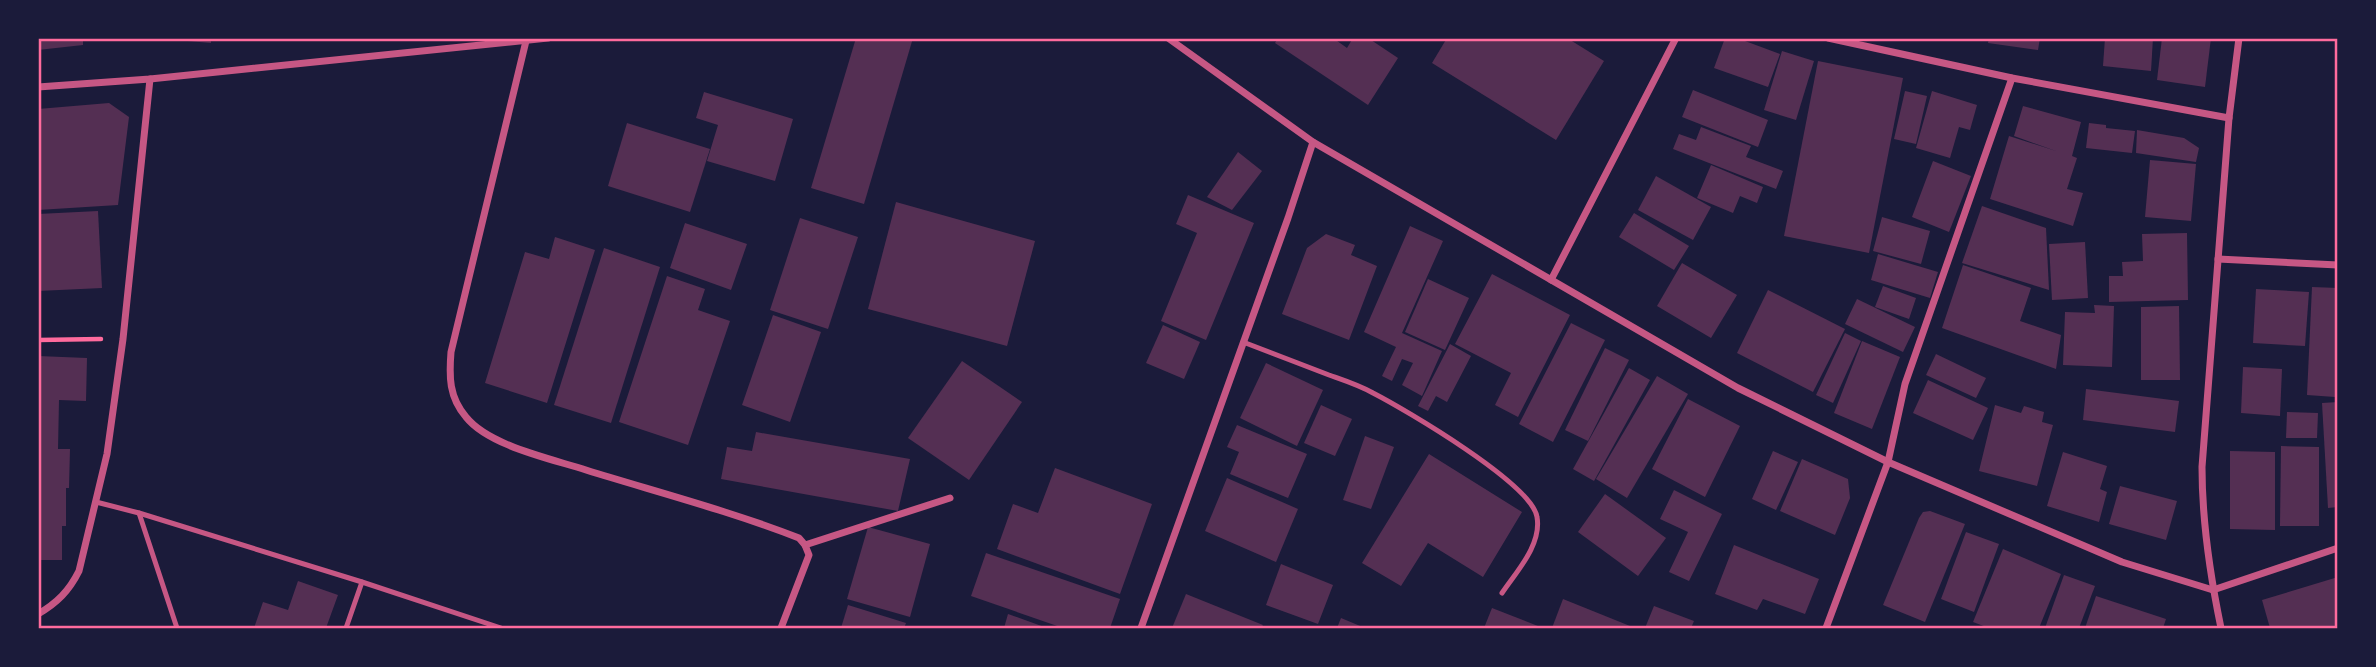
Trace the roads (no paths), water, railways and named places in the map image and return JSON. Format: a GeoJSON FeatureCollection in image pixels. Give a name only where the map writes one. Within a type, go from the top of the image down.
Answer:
{"type":"FeatureCollection","features":[{"type":"Feature","properties":{"kind":"street"},"geometry":{"type":"LineString","coordinates":[[38,87],[150,79],[548,38]]}},
{"type":"Feature","properties":{"kind":"street"},"geometry":{"type":"LineString","coordinates":[[1168,38],[1313,142],[1738,388],[1888,462],[2122,562],[2213,590],[2337,548]]}},
{"type":"Feature","properties":{"kind":"street"},"geometry":{"type":"LineString","coordinates":[[1551,280],[1676,38]]}},
{"type":"Feature","properties":{"kind":"street"},"geometry":{"type":"LineString","coordinates":[[1828,38],[2012,78],[2229,118]]}},
{"type":"Feature","properties":{"kind":"street"},"geometry":{"type":"LineString","coordinates":[[2221,628],[2202,515],[2202,467],[2229,118],[2239,38]]}},
{"type":"Feature","properties":{"kind":"street"},"geometry":{"type":"LineString","coordinates":[[526,41],[452,352],[449,376],[453,397],[467,419],[490,437],[799,538],[809,555],[781,628]]}},
{"type":"Feature","properties":{"kind":"street"},"geometry":{"type":"LineString","coordinates":[[1826,628],[1888,462],[1895,418],[1905,384],[2012,78]]}},
{"type":"Feature","properties":{"kind":"street"},"geometry":{"type":"LineString","coordinates":[[38,614],[55,604],[70,588],[84,554],[107,454],[150,79]]}},
{"type":"Feature","properties":{"kind":"street"},"geometry":{"type":"LineString","coordinates":[[1141,628],[1313,142]]}},
{"type":"Feature","properties":{"kind":"street"},"geometry":{"type":"LineString","coordinates":[[2218,260],[2337,265]]}},
{"type":"Feature","properties":{"kind":"street"},"geometry":{"type":"LineString","coordinates":[[805,545],[950,498]]}},
{"type":"Feature","properties":{"kind":"lane"},"geometry":{"type":"LineString","coordinates":[[1243,342],[1373,392],[1469,452],[1527,497],[1534,505],[1538,530],[1528,553],[1502,593]]}},
{"type":"Feature","properties":{"kind":"lane"},"geometry":{"type":"LineString","coordinates":[[96,502],[362,582],[501,628]]}},
{"type":"Feature","properties":{"kind":"lane"},"geometry":{"type":"LineString","coordinates":[[139,513],[177,628]]}},
{"type":"Feature","properties":{"kind":"lane"},"geometry":{"type":"LineString","coordinates":[[346,628],[362,582]]}}]}
